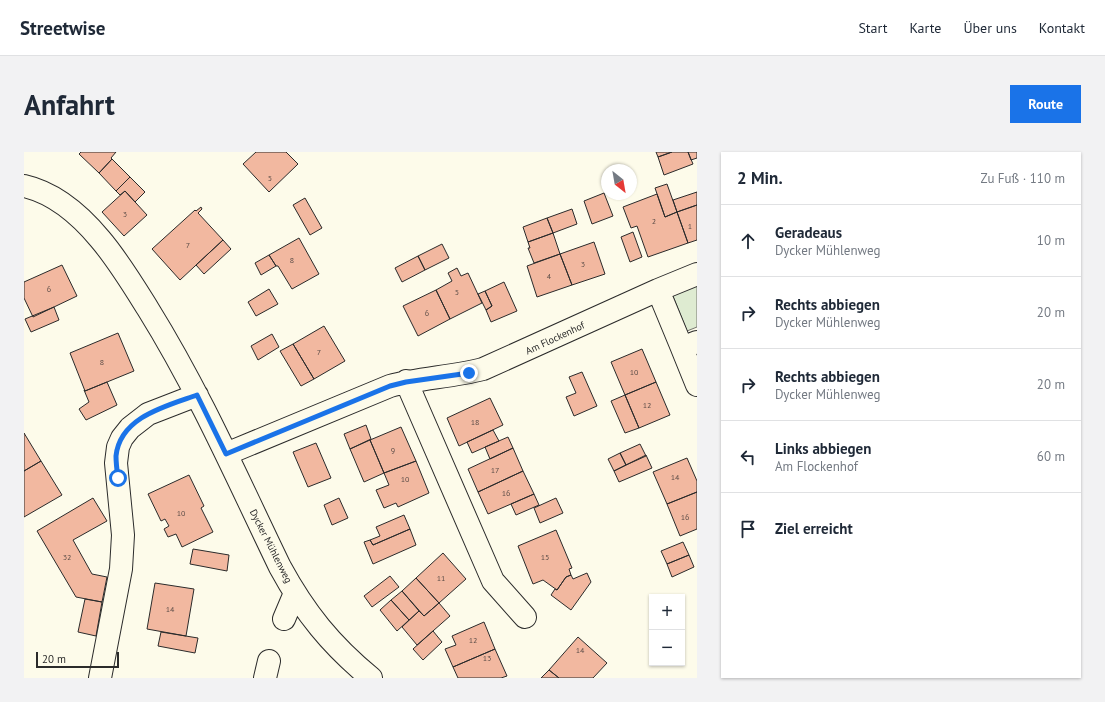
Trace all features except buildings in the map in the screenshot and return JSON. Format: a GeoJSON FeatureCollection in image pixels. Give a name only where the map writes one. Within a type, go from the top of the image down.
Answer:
{"type":"FeatureCollection","features":[{"type":"Feature","properties":{"kind":"street","name":"Dycker Mühlenweg"},"geometry":{"type":"LineString","coordinates":[[24,186],[44,193],[59,201],[82,220],[100,238],[112,253],[160,328],[197,395],[280,567],[295,593],[316,624],[332,643],[371,678]]}},
{"type":"Feature","properties":{"kind":"street","name":"Am Flockenhof"},"geometry":{"type":"LineString","coordinates":[[226,454],[373,393],[406,382],[455,376],[483,369],[658,290],[697,274]]}},
{"type":"Feature","properties":{"kind":"street"},"geometry":{"type":"LineString","coordinates":[[658,290],[690,345],[697,385]]}},
{"type":"Feature","properties":{"kind":"street"},"geometry":{"type":"LineString","coordinates":[[406,382],[493,581],[525,617]]}},
{"type":"Feature","properties":{"kind":"street"},"geometry":{"type":"LineString","coordinates":[[100,678],[123,552],[123,535],[116,463],[118,448],[122,438],[130,428],[148,414],[197,395]]}},
{"type":"Feature","properties":{"kind":"street"},"geometry":{"type":"LineString","coordinates":[[284,619],[295,593]]}},
{"type":"Feature","properties":{"kind":"green space"},"geometry":{"type":"Polygon","coordinates":[[[697,281],[697,327],[687,331],[671,291],[697,281]]]}},
{"type":"Feature","properties":{"kind":"route"},"geometry":{"type":"LineString","coordinates":[[118,478],[116,456],[122,438],[130,428],[155,410],[197,395],[226,454],[390,386],[406,382],[469,373]]}}]}
